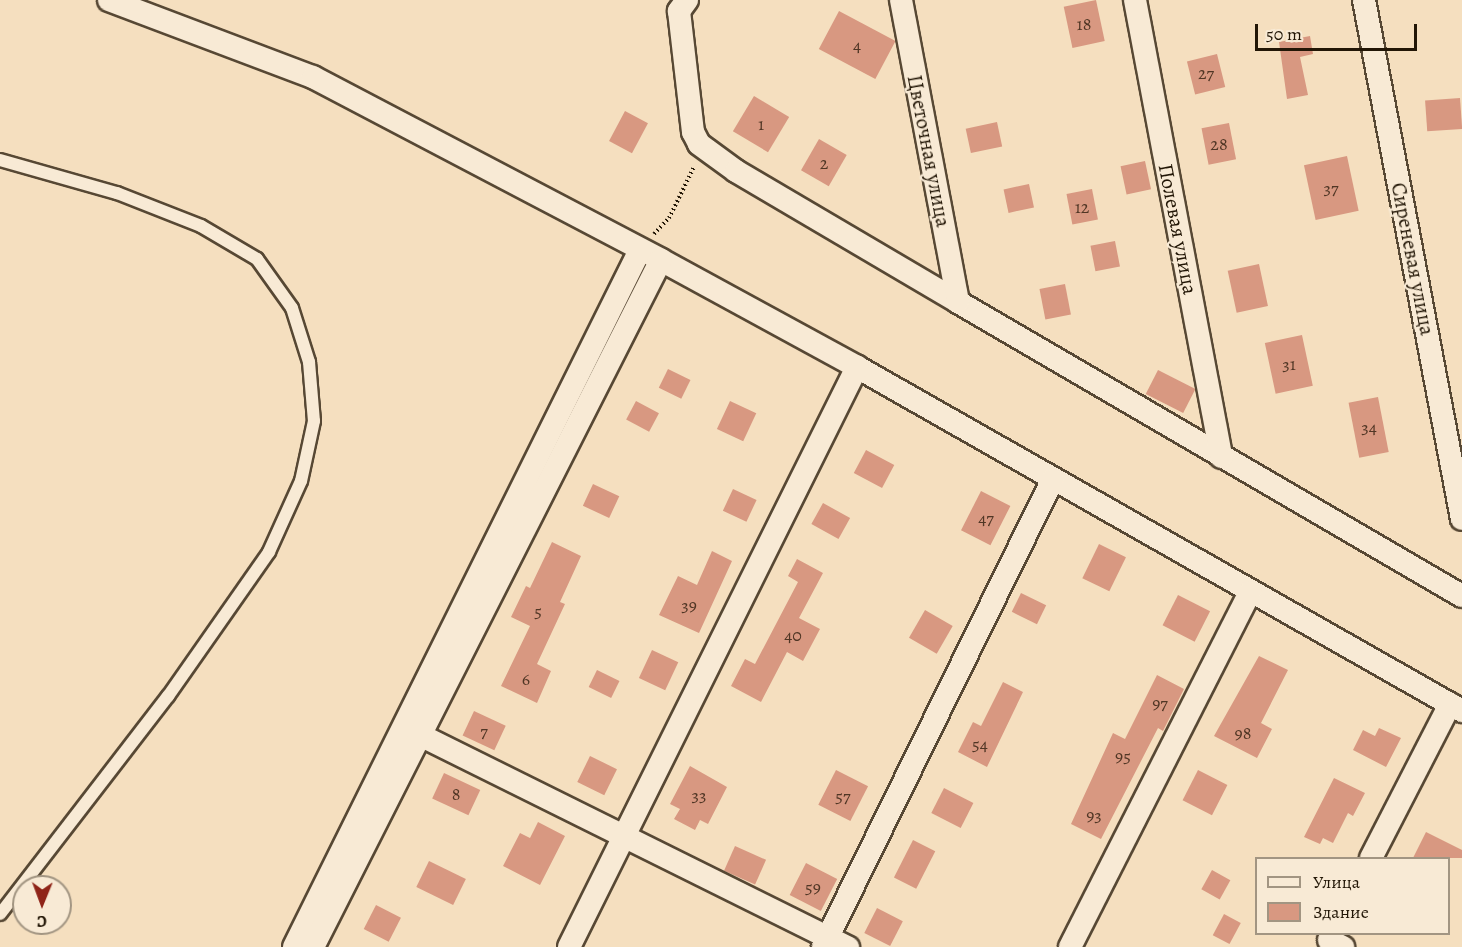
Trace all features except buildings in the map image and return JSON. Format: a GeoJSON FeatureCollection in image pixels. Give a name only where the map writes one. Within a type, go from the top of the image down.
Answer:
{"type":"FeatureCollection","features":[{"type":"Feature","properties":{"kind":"street"},"geometry":{"type":"LineString","coordinates":[[109,0],[313,76],[661,260],[857,367],[1456,707],[1372,857]]}},
{"type":"Feature","properties":{"kind":"street","name":"Цветочная улица"},"geometry":{"type":"LineString","coordinates":[[901,0],[958,302]]}},
{"type":"Feature","properties":{"kind":"street","name":"Полевая улица"},"geometry":{"type":"LineString","coordinates":[[1135,0],[1221,457]]}},
{"type":"Feature","properties":{"kind":"street","name":"Сиреневая улица"},"geometry":{"type":"LineString","coordinates":[[1364,0],[1462,519]]}},
{"type":"Feature","properties":{"kind":"street"},"geometry":{"type":"LineString","coordinates":[[677,4],[695,136],[699,144],[736,171],[1462,596]]}},
{"type":"Feature","properties":{"kind":"street"},"geometry":{"type":"LineString","coordinates":[[294,947],[640,250]]}},
{"type":"Feature","properties":{"kind":"street"},"geometry":{"type":"LineString","coordinates":[[313,947],[661,260]]}},
{"type":"Feature","properties":{"kind":"street"},"geometry":{"type":"LineString","coordinates":[[569,947],[857,367]]}},
{"type":"Feature","properties":{"kind":"street"},"geometry":{"type":"LineString","coordinates":[[420,735],[624,834],[833,944],[1053,479]]}},
{"type":"Feature","properties":{"kind":"street"},"geometry":{"type":"LineString","coordinates":[[1070,947],[1250,591]]}},
{"type":"Feature","properties":{"kind":"lane"},"geometry":{"type":"LineString","coordinates":[[0,160],[117,193],[201,226],[257,259],[292,308],[309,362],[314,422],[301,481],[268,552],[168,696],[0,914]]}},
{"type":"Feature","properties":{"kind":"path"},"geometry":{"type":"LineString","coordinates":[[640,250],[669,218],[695,164],[695,136]]}}]}
